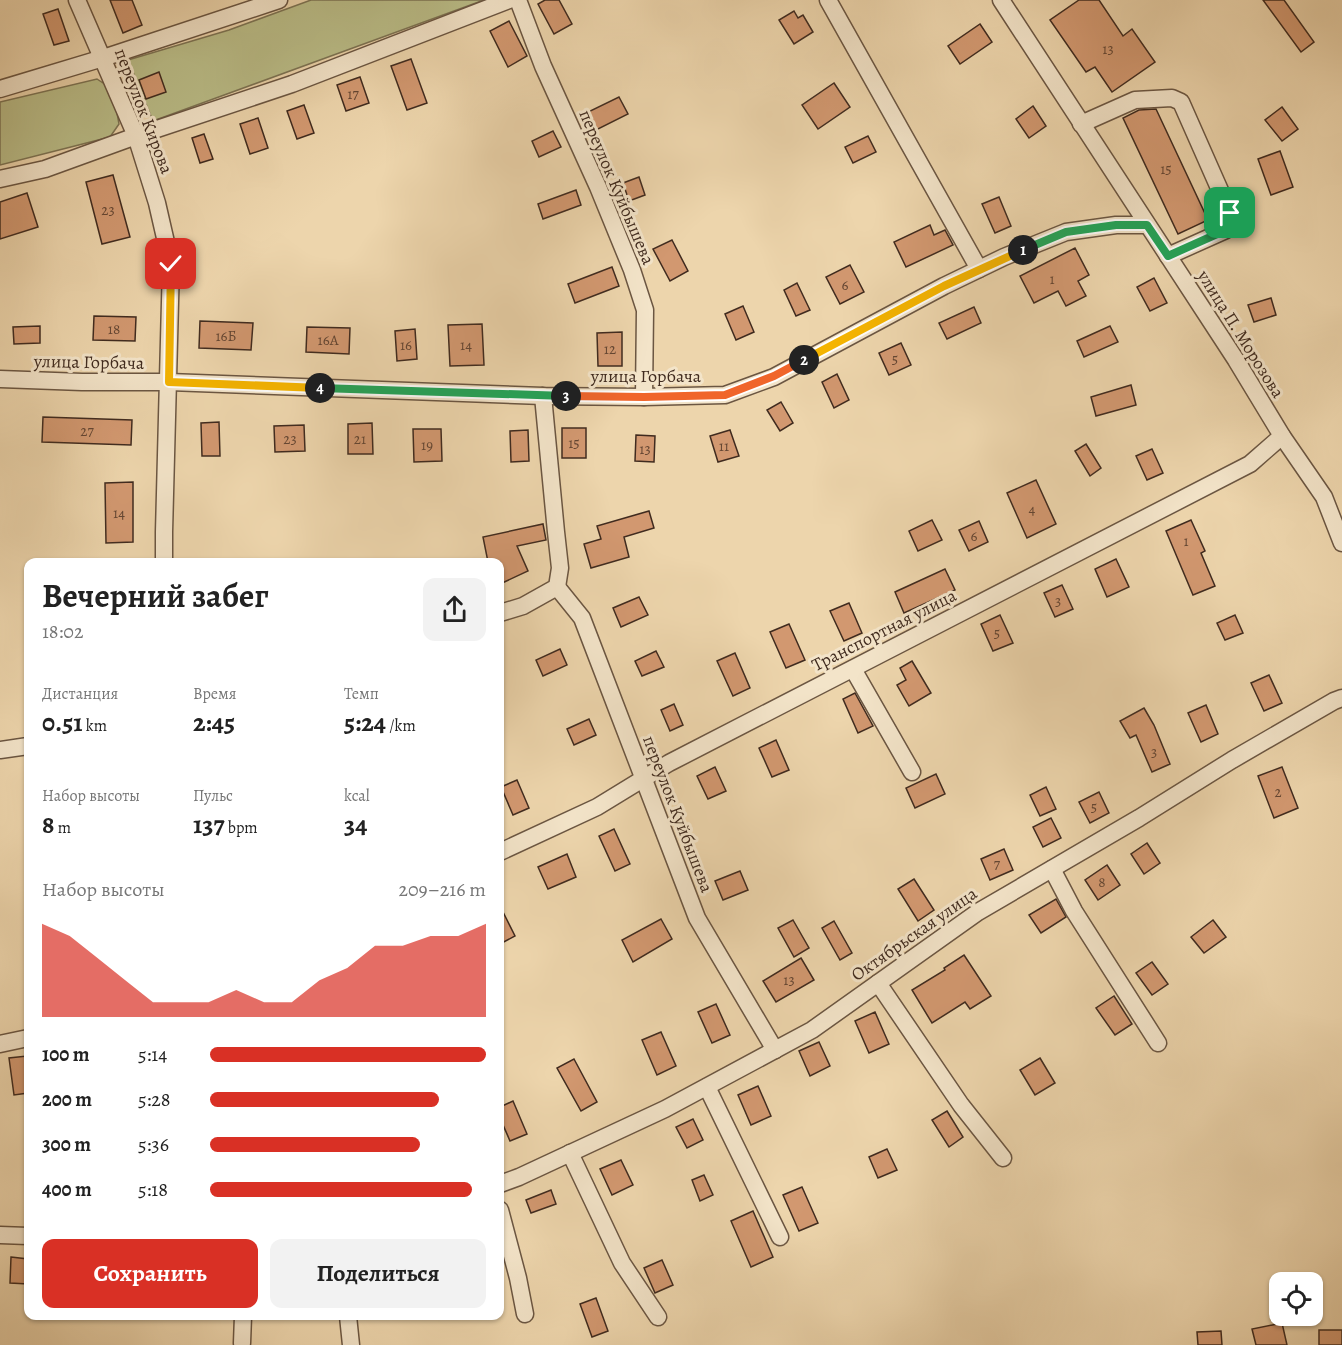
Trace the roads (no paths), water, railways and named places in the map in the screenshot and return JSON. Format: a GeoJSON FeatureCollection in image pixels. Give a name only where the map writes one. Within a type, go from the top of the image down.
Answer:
{"type":"FeatureCollection","features":[{"type":"Feature","properties":{"kind":"street","name":"переулок Кирова"},"geometry":{"type":"LineString","coordinates":[[77,0],[136,136],[157,203],[171,264],[164,558]]}},
{"type":"Feature","properties":{"kind":"street"},"geometry":{"type":"LineString","coordinates":[[0,89],[279,0]]}},
{"type":"Feature","properties":{"kind":"street"},"geometry":{"type":"LineString","coordinates":[[0,179],[45,169],[292,84],[509,0]]}},
{"type":"Feature","properties":{"kind":"street","name":"переулок Куйбышева"},"geometry":{"type":"LineString","coordinates":[[518,0],[543,66],[611,218],[645,310],[644,397]]}},
{"type":"Feature","properties":{"kind":"street"},"geometry":{"type":"LineString","coordinates":[[828,0],[979,269]]}},
{"type":"Feature","properties":{"kind":"street","name":"улица П. Морозова"},"geometry":{"type":"LineString","coordinates":[[1000,0],[1236,360],[1282,436],[1324,497],[1342,543]]}},
{"type":"Feature","properties":{"kind":"street"},"geometry":{"type":"LineString","coordinates":[[1081,124],[1135,100],[1172,98],[1181,102],[1230,213],[1226,230],[1168,256]]}},
{"type":"Feature","properties":{"kind":"street","name":"улица Горбача"},"geometry":{"type":"LineString","coordinates":[[0,380],[169,382],[543,396],[725,395],[774,376],[881,318],[979,269],[1066,232],[1116,225],[1147,225]]}},
{"type":"Feature","properties":{"kind":"street"},"geometry":{"type":"LineString","coordinates":[[504,611],[523,606],[556,587],[560,568],[543,396]]}},
{"type":"Feature","properties":{"kind":"street","name":"Транспортная улица"},"geometry":{"type":"LineString","coordinates":[[504,850],[597,807],[669,763],[1250,465],[1282,436]]}},
{"type":"Feature","properties":{"kind":"street","name":"переулок Куйбышева"},"geometry":{"type":"LineString","coordinates":[[556,587],[582,618],[697,918],[775,1050]]}},
{"type":"Feature","properties":{"kind":"street"},"geometry":{"type":"LineString","coordinates":[[853,669],[912,772]]}},
{"type":"Feature","properties":{"kind":"street","name":"Октябрьская улица"},"geometry":{"type":"LineString","coordinates":[[504,1182],[665,1109],[812,1030],[978,912],[1140,818],[1232,759],[1334,701],[1342,699]]}},
{"type":"Feature","properties":{"kind":"street"},"geometry":{"type":"LineString","coordinates":[[0,750],[24,747]]}},
{"type":"Feature","properties":{"kind":"street"},"geometry":{"type":"LineString","coordinates":[[1052,869],[1074,911],[1158,1042]]}},
{"type":"Feature","properties":{"kind":"street"},"geometry":{"type":"LineString","coordinates":[[878,983],[961,1105],[1003,1158]]}},
{"type":"Feature","properties":{"kind":"street"},"geometry":{"type":"LineString","coordinates":[[0,1044],[24,1039]]}},
{"type":"Feature","properties":{"kind":"street"},"geometry":{"type":"LineString","coordinates":[[707,1086],[780,1237]]}},
{"type":"Feature","properties":{"kind":"street"},"geometry":{"type":"LineString","coordinates":[[570,1153],[622,1263],[658,1317]]}},
{"type":"Feature","properties":{"kind":"street"},"geometry":{"type":"LineString","coordinates":[[504,1225],[525,1314]]}},
{"type":"Feature","properties":{"kind":"street"},"geometry":{"type":"LineString","coordinates":[[0,1235],[24,1236]]}},
{"type":"Feature","properties":{"kind":"street"},"geometry":{"type":"LineString","coordinates":[[242,1343],[243,1320]]}},
{"type":"Feature","properties":{"kind":"street"},"geometry":{"type":"LineString","coordinates":[[348,1320],[351,1345]]}}]}
